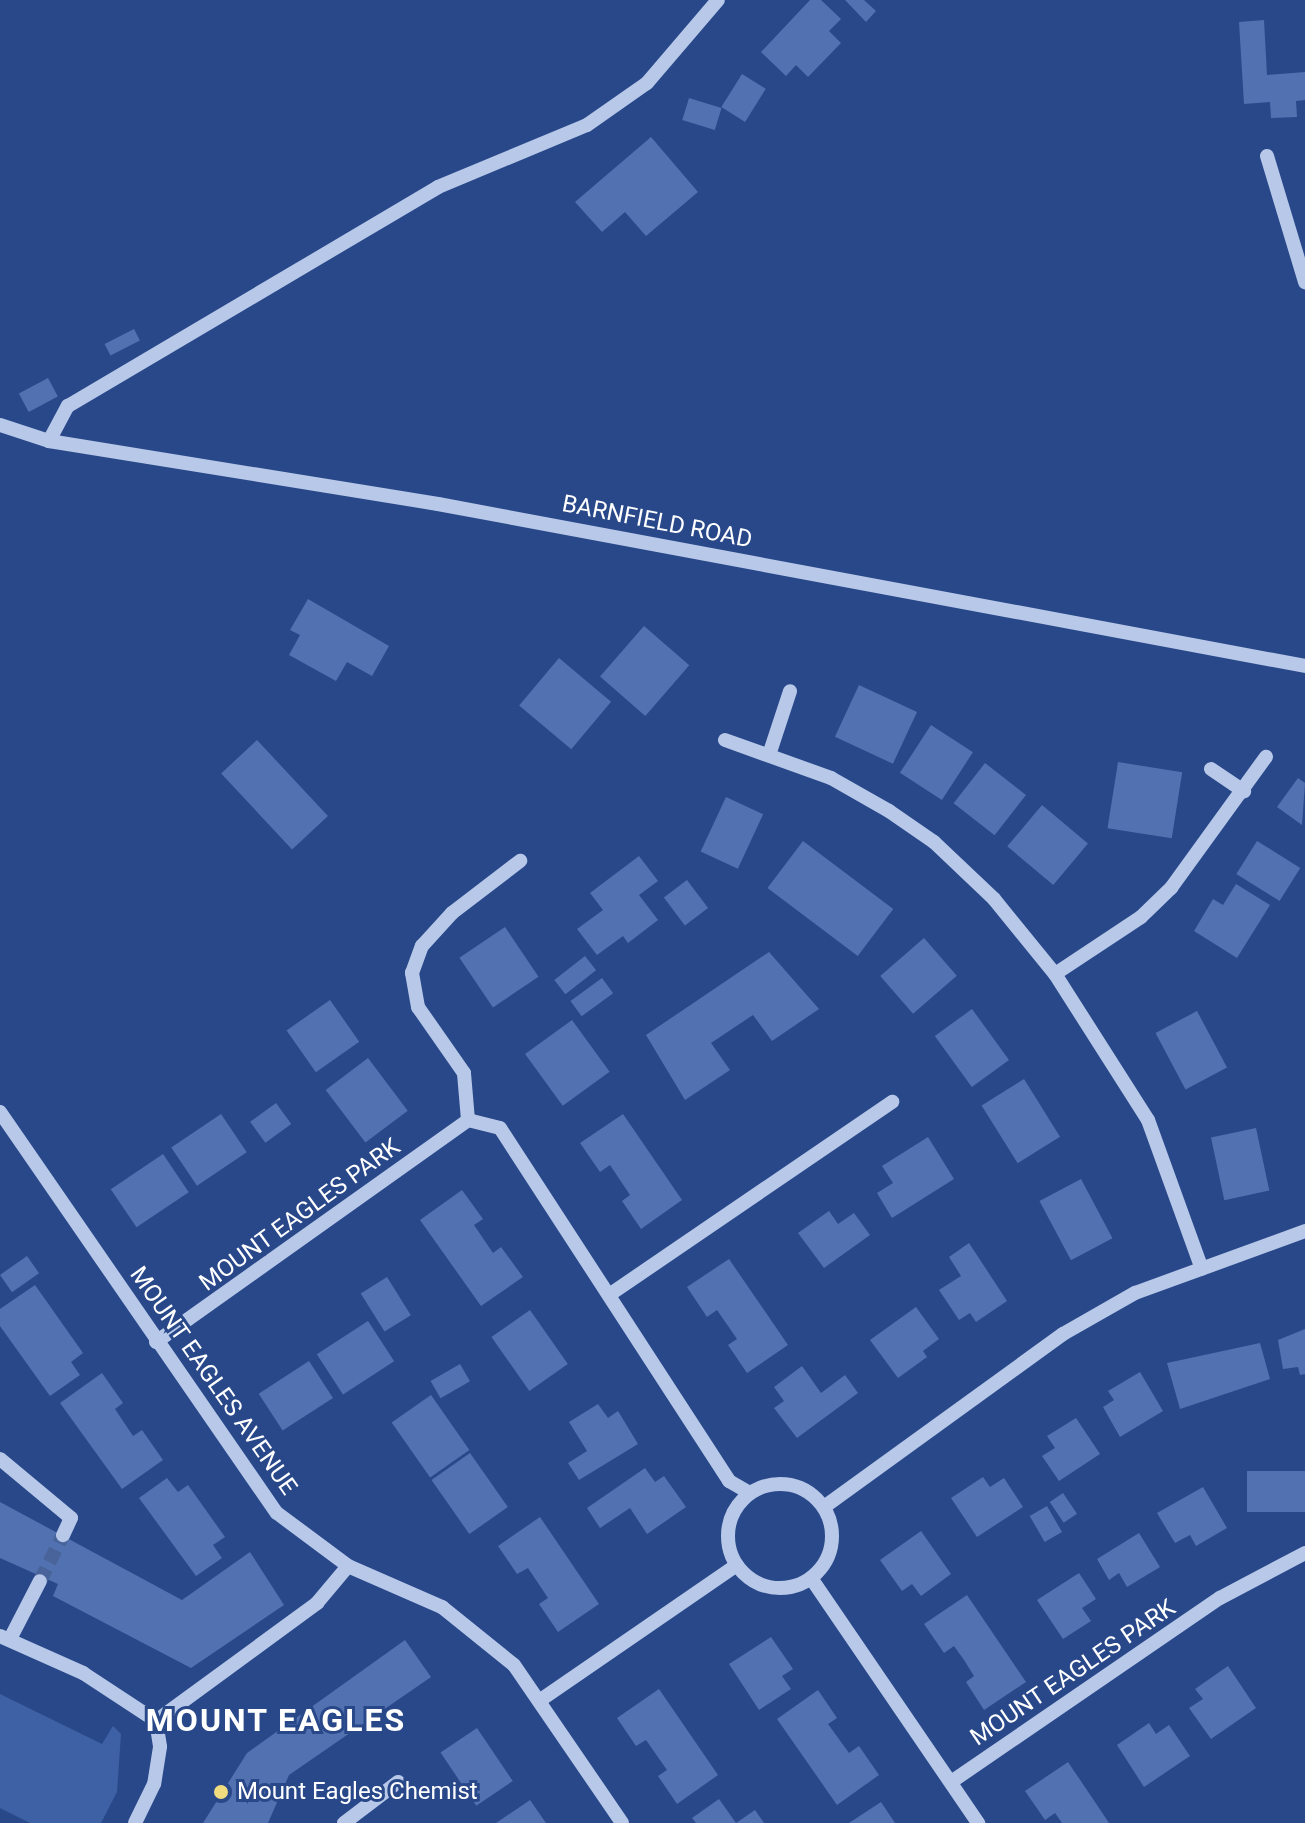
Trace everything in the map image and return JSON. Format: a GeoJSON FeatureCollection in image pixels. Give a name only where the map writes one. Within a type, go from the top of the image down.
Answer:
{"type":"FeatureCollection","features":[{"type":"Feature","properties":{"kind":"street"},"geometry":{"type":"LineString","coordinates":[[49,441],[68,406],[438,187],[587,125],[647,83],[718,0]]}},
{"type":"Feature","properties":{"kind":"street"},"geometry":{"type":"LineString","coordinates":[[1267,156],[1305,282]]}},
{"type":"Feature","properties":{"kind":"street","name":"BARNFIELD ROAD"},"geometry":{"type":"LineString","coordinates":[[0,425],[49,441],[438,504],[1305,666]]}},
{"type":"Feature","properties":{"kind":"street"},"geometry":{"type":"LineString","coordinates":[[770,752],[790,691]]}},
{"type":"Feature","properties":{"kind":"street"},"geometry":{"type":"LineString","coordinates":[[725,740],[770,752],[831,778],[934,842],[994,899],[1055,974],[1148,1120],[1202,1269]]}},
{"type":"Feature","properties":{"kind":"street"},"geometry":{"type":"LineString","coordinates":[[1055,974],[1141,917],[1205,848],[1266,757]]}},
{"type":"Feature","properties":{"kind":"street"},"geometry":{"type":"LineString","coordinates":[[1211,769],[1244,791]]}},
{"type":"Feature","properties":{"kind":"street"},"geometry":{"type":"LineString","coordinates":[[520,861],[452,913],[422,946],[412,973],[418,1007],[464,1073],[468,1120],[500,1128],[729,1481],[750,1493]]}},
{"type":"Feature","properties":{"kind":"street"},"geometry":{"type":"LineString","coordinates":[[609,1295],[892,1102]]}},
{"type":"Feature","properties":{"kind":"street","name":"MOUNT EAGLES AVENUE"},"geometry":{"type":"LineString","coordinates":[[3,1119],[277,1513],[348,1566],[405,1589],[471,1627],[514,1665],[622,1823]]}},
{"type":"Feature","properties":{"kind":"street","name":"MOUNT EAGLES PARK"},"geometry":{"type":"LineString","coordinates":[[156,1342],[468,1120]]}},
{"type":"Feature","properties":{"kind":"street"},"geometry":{"type":"LineString","coordinates":[[824,1507],[1063,1334],[1135,1293],[1305,1231]]}},
{"type":"Feature","properties":{"kind":"street"},"geometry":{"type":"LineString","coordinates":[[0,1459],[71,1518],[63,1535]]}},
{"type":"Feature","properties":{"kind":"street"},"geometry":{"type":"LineString","coordinates":[[765,1485],[798,1487],[824,1507],[829,1552],[811,1578],[796,1585],[763,1585],[737,1565],[728,1535],[730,1518],[750,1493],[765,1485]]}},
{"type":"Feature","properties":{"kind":"street","name":"MOUNT EAGLES PARK"},"geometry":{"type":"LineString","coordinates":[[951,1782],[1220,1598],[1305,1553]]}},
{"type":"Feature","properties":{"kind":"street"},"geometry":{"type":"LineString","coordinates":[[539,1701],[737,1565]]}},
{"type":"Feature","properties":{"kind":"street"},"geometry":{"type":"LineString","coordinates":[[156,1721],[317,1603],[348,1566]]}},
{"type":"Feature","properties":{"kind":"street"},"geometry":{"type":"LineString","coordinates":[[811,1578],[978,1823]]}},
{"type":"Feature","properties":{"kind":"street"},"geometry":{"type":"LineString","coordinates":[[40,1581],[5,1638],[83,1673],[156,1721],[160,1747],[154,1784],[135,1823]]}},
{"type":"Feature","properties":{"kind":"street"},"geometry":{"type":"LineString","coordinates":[[344,1823],[398,1782]]}},
{"type":"Feature","properties":{"kind":"shaded area"},"geometry":{"type":"Polygon","coordinates":[[[0,1694],[102,1744],[113,1726],[121,1734],[117,1792],[101,1823],[30,1823],[0,1808],[0,1694]]]}},
{"type":"Feature","properties":{"kind":"building"},"geometry":{"type":"Polygon","coordinates":[[[810,0],[821,0],[841,19],[829,31],[841,43],[808,77],[796,65],[786,76],[761,52],[810,0]]]}},
{"type":"Feature","properties":{"kind":"building"},"geometry":{"type":"Polygon","coordinates":[[[845,0],[864,0],[876,11],[866,22],[845,0]]]}},
{"type":"Feature","properties":{"kind":"building"},"geometry":{"type":"Polygon","coordinates":[[[1264,20],[1267,75],[1305,72],[1305,100],[1296,101],[1297,117],[1271,118],[1270,102],[1244,104],[1239,22],[1264,20]]]}},
{"type":"Feature","properties":{"kind":"building"},"geometry":{"type":"Polygon","coordinates":[[[742,74],[766,89],[745,122],[721,107],[742,74]]]}},
{"type":"Feature","properties":{"kind":"building"},"geometry":{"type":"Polygon","coordinates":[[[689,98],[722,108],[715,130],[682,120],[689,98]]]}},
{"type":"Feature","properties":{"kind":"building"},"geometry":{"type":"Polygon","coordinates":[[[651,137],[698,192],[646,236],[625,212],[602,232],[575,202],[651,137]]]}},
{"type":"Feature","properties":{"kind":"building"},"geometry":{"type":"Polygon","coordinates":[[[134,329],[140,341],[110,356],[105,344],[134,329]]]}},
{"type":"Feature","properties":{"kind":"building"},"geometry":{"type":"Polygon","coordinates":[[[48,378],[58,397],[29,412],[19,393],[48,378]]]}},
{"type":"Feature","properties":{"kind":"building"},"geometry":{"type":"Polygon","coordinates":[[[308,599],[389,646],[372,676],[347,662],[336,681],[289,655],[300,635],[290,630],[308,599]]]}},
{"type":"Feature","properties":{"kind":"building"},"geometry":{"type":"Polygon","coordinates":[[[644,626],[689,665],[645,716],[600,677],[644,626]]]}},
{"type":"Feature","properties":{"kind":"building"},"geometry":{"type":"Polygon","coordinates":[[[559,658],[611,702],[571,749],[519,705],[559,658]]]}},
{"type":"Feature","properties":{"kind":"building"},"geometry":{"type":"Polygon","coordinates":[[[859,685],[917,712],[893,764],[835,737],[859,685]]]}},
{"type":"Feature","properties":{"kind":"building"},"geometry":{"type":"Polygon","coordinates":[[[931,725],[973,752],[942,800],[900,773],[931,725]]]}},
{"type":"Feature","properties":{"kind":"building"},"geometry":{"type":"Polygon","coordinates":[[[257,740],[328,816],[292,849],[221,773],[257,740]]]}},
{"type":"Feature","properties":{"kind":"building"},"geometry":{"type":"Polygon","coordinates":[[[1118,762],[1182,772],[1172,838],[1108,828],[1118,762]]]}},
{"type":"Feature","properties":{"kind":"building"},"geometry":{"type":"Polygon","coordinates":[[[985,763],[1026,795],[995,835],[954,803],[985,763]]]}},
{"type":"Feature","properties":{"kind":"building"},"geometry":{"type":"Polygon","coordinates":[[[1298,778],[1305,783],[1302,825],[1277,807],[1298,778]]]}},
{"type":"Feature","properties":{"kind":"building"},"geometry":{"type":"Polygon","coordinates":[[[726,797],[763,814],[738,869],[701,851],[726,797]]]}},
{"type":"Feature","properties":{"kind":"building"},"geometry":{"type":"Polygon","coordinates":[[[1042,805],[1088,844],[1053,885],[1007,846],[1042,805]]]}},
{"type":"Feature","properties":{"kind":"building"},"geometry":{"type":"Polygon","coordinates":[[[803,841],[893,909],[858,956],[767,888],[803,841]]]}},
{"type":"Feature","properties":{"kind":"building"},"geometry":{"type":"Polygon","coordinates":[[[1257,841],[1300,868],[1280,901],[1236,874],[1257,841]]]}},
{"type":"Feature","properties":{"kind":"building"},"geometry":{"type":"Polygon","coordinates":[[[639,856],[658,881],[639,895],[658,920],[628,943],[623,936],[597,955],[577,929],[603,910],[590,893],[639,856]]]}},
{"type":"Feature","properties":{"kind":"building"},"geometry":{"type":"Polygon","coordinates":[[[687,880],[708,908],[685,925],[664,897],[687,880]]]}},
{"type":"Feature","properties":{"kind":"building"},"geometry":{"type":"Polygon","coordinates":[[[1236,884],[1270,905],[1237,958],[1194,931],[1213,899],[1223,905],[1236,884]]]}},
{"type":"Feature","properties":{"kind":"building"},"geometry":{"type":"Polygon","coordinates":[[[505,927],[539,977],[493,1007],[459,958],[505,927]]]}},
{"type":"Feature","properties":{"kind":"building"},"geometry":{"type":"Polygon","coordinates":[[[924,938],[957,976],[913,1014],[880,976],[924,938]]]}},
{"type":"Feature","properties":{"kind":"building"},"geometry":{"type":"Polygon","coordinates":[[[769,952],[819,1009],[772,1041],[753,1015],[711,1043],[730,1070],[685,1100],[646,1035],[769,952]]]}},
{"type":"Feature","properties":{"kind":"building"},"geometry":{"type":"Polygon","coordinates":[[[585,956],[596,970],[565,994],[554,980],[585,956]]]}},
{"type":"Feature","properties":{"kind":"building"},"geometry":{"type":"Polygon","coordinates":[[[602,978],[613,993],[582,1016],[570,1001],[602,978]]]}},
{"type":"Feature","properties":{"kind":"building"},"geometry":{"type":"Polygon","coordinates":[[[330,1000],[359,1042],[316,1072],[287,1030],[330,1000]]]}},
{"type":"Feature","properties":{"kind":"building"},"geometry":{"type":"Polygon","coordinates":[[[972,1009],[1009,1060],[972,1087],[935,1036],[972,1009]]]}},
{"type":"Feature","properties":{"kind":"building"},"geometry":{"type":"Polygon","coordinates":[[[1197,1011],[1227,1068],[1186,1090],[1156,1033],[1197,1011]]]}},
{"type":"Feature","properties":{"kind":"building"},"geometry":{"type":"Polygon","coordinates":[[[572,1020],[610,1072],[563,1106],[525,1054],[572,1020]]]}},
{"type":"Feature","properties":{"kind":"building"},"geometry":{"type":"Polygon","coordinates":[[[368,1058],[408,1111],[365,1143],[326,1090],[368,1058]]]}},
{"type":"Feature","properties":{"kind":"building"},"geometry":{"type":"Polygon","coordinates":[[[1024,1079],[1060,1137],[1018,1163],[982,1105],[1024,1079]]]}},
{"type":"Feature","properties":{"kind":"building"},"geometry":{"type":"Polygon","coordinates":[[[276,1103],[291,1124],[265,1143],[250,1122],[276,1103]]]}},
{"type":"Feature","properties":{"kind":"building"},"geometry":{"type":"Polygon","coordinates":[[[221,1114],[247,1152],[197,1186],[171,1148],[221,1114]]]}},
{"type":"Feature","properties":{"kind":"building"},"geometry":{"type":"Polygon","coordinates":[[[623,1114],[682,1200],[641,1229],[622,1201],[630,1195],[610,1165],[600,1172],[580,1143],[623,1114]]]}},
{"type":"Feature","properties":{"kind":"building"},"geometry":{"type":"Polygon","coordinates":[[[1256,1128],[1269,1191],[1224,1200],[1211,1138],[1256,1128]]]}},
{"type":"Feature","properties":{"kind":"building"},"geometry":{"type":"Polygon","coordinates":[[[928,1137],[954,1179],[892,1218],[877,1193],[893,1183],[882,1166],[928,1137]]]}},
{"type":"Feature","properties":{"kind":"building"},"geometry":{"type":"Polygon","coordinates":[[[163,1154],[189,1192],[136,1227],[111,1189],[163,1154]]]}},
{"type":"Feature","properties":{"kind":"building"},"geometry":{"type":"Polygon","coordinates":[[[1081,1179],[1112,1238],[1071,1260],[1040,1201],[1081,1179]]]}},
{"type":"Feature","properties":{"kind":"building"},"geometry":{"type":"Polygon","coordinates":[[[462,1190],[483,1219],[474,1225],[493,1253],[501,1247],[523,1277],[481,1306],[420,1220],[462,1190]]]}},
{"type":"Feature","properties":{"kind":"building"},"geometry":{"type":"Polygon","coordinates":[[[829,1211],[838,1224],[854,1213],[870,1235],[824,1268],[798,1233],[829,1211]]]}},
{"type":"Feature","properties":{"kind":"building"},"geometry":{"type":"Polygon","coordinates":[[[969,1243],[1007,1301],[976,1322],[970,1313],[959,1320],[939,1290],[961,1276],[949,1257],[969,1243]]]}},
{"type":"Feature","properties":{"kind":"building"},"geometry":{"type":"Polygon","coordinates":[[[27,1256],[39,1273],[12,1292],[0,1275],[27,1256]]]}},
{"type":"Feature","properties":{"kind":"building"},"geometry":{"type":"Polygon","coordinates":[[[729,1259],[788,1345],[747,1373],[728,1345],[737,1339],[717,1310],[707,1317],[687,1287],[729,1259]]]}},
{"type":"Feature","properties":{"kind":"building"},"geometry":{"type":"Polygon","coordinates":[[[387,1277],[411,1315],[385,1332],[361,1293],[387,1277]]]}},
{"type":"Feature","properties":{"kind":"building"},"geometry":{"type":"Polygon","coordinates":[[[35,1285],[83,1353],[71,1362],[80,1375],[50,1396],[0,1326],[0,1309],[35,1285]]]}},
{"type":"Feature","properties":{"kind":"building"},"geometry":{"type":"Polygon","coordinates":[[[916,1307],[939,1339],[923,1351],[927,1357],[898,1378],[870,1340],[916,1307]]]}},
{"type":"Feature","properties":{"kind":"building"},"geometry":{"type":"Polygon","coordinates":[[[530,1310],[568,1364],[529,1391],[491,1337],[530,1310]]]}},
{"type":"Feature","properties":{"kind":"building"},"geometry":{"type":"Polygon","coordinates":[[[368,1321],[394,1361],[343,1394],[317,1354],[368,1321]]]}},
{"type":"Feature","properties":{"kind":"building"},"geometry":{"type":"Polygon","coordinates":[[[1305,1329],[1305,1374],[1300,1375],[1298,1367],[1283,1369],[1278,1340],[1305,1329]]]}},
{"type":"Feature","properties":{"kind":"building"},"geometry":{"type":"Polygon","coordinates":[[[1260,1343],[1270,1379],[1180,1409],[1167,1363],[1260,1343]]]}},
{"type":"Feature","properties":{"kind":"building"},"geometry":{"type":"Polygon","coordinates":[[[309,1361],[333,1398],[283,1431],[259,1394],[309,1361]]]}},
{"type":"Feature","properties":{"kind":"building"},"geometry":{"type":"Polygon","coordinates":[[[460,1364],[470,1381],[441,1398],[431,1381],[460,1364]]]}},
{"type":"Feature","properties":{"kind":"building"},"geometry":{"type":"Polygon","coordinates":[[[802,1366],[821,1393],[845,1375],[858,1393],[797,1438],[774,1408],[784,1401],[774,1387],[802,1366]]]}},
{"type":"Feature","properties":{"kind":"building"},"geometry":{"type":"Polygon","coordinates":[[[1140,1372],[1163,1411],[1120,1437],[1103,1407],[1114,1400],[1108,1391],[1140,1372]]]}},
{"type":"Feature","properties":{"kind":"building"},"geometry":{"type":"Polygon","coordinates":[[[102,1373],[123,1403],[115,1409],[133,1436],[142,1430],[163,1460],[122,1489],[60,1403],[102,1373]]]}},
{"type":"Feature","properties":{"kind":"building"},"geometry":{"type":"Polygon","coordinates":[[[431,1395],[469,1450],[430,1477],[392,1423],[431,1395]]]}},
{"type":"Feature","properties":{"kind":"building"},"geometry":{"type":"Polygon","coordinates":[[[598,1404],[608,1418],[618,1411],[638,1444],[579,1480],[568,1463],[587,1451],[569,1422],[598,1404]]]}},
{"type":"Feature","properties":{"kind":"building"},"geometry":{"type":"Polygon","coordinates":[[[1076,1418],[1100,1454],[1059,1481],[1042,1456],[1055,1448],[1047,1436],[1076,1418]]]}},
{"type":"Feature","properties":{"kind":"building"},"geometry":{"type":"Polygon","coordinates":[[[470,1453],[508,1507],[469,1534],[431,1480],[470,1453]]]}},
{"type":"Feature","properties":{"kind":"building"},"geometry":{"type":"Polygon","coordinates":[[[645,1468],[655,1482],[664,1476],[686,1507],[647,1534],[630,1508],[600,1528],[587,1508],[645,1468]]]}},
{"type":"Feature","properties":{"kind":"building"},"geometry":{"type":"Polygon","coordinates":[[[1247,1471],[1305,1471],[1305,1512],[1247,1512],[1247,1471]]]}},
{"type":"Feature","properties":{"kind":"building"},"geometry":{"type":"Polygon","coordinates":[[[983,1477],[990,1487],[1004,1478],[1023,1507],[977,1537],[951,1498],[983,1477]]]}},
{"type":"Feature","properties":{"kind":"building"},"geometry":{"type":"Polygon","coordinates":[[[167,1478],[178,1492],[188,1485],[225,1537],[213,1545],[222,1558],[196,1576],[139,1498],[167,1478]]]}},
{"type":"Feature","properties":{"kind":"building"},"geometry":{"type":"Polygon","coordinates":[[[1203,1487],[1227,1528],[1196,1546],[1190,1535],[1175,1543],[1157,1513],[1203,1487]]]}},
{"type":"Feature","properties":{"kind":"building"},"geometry":{"type":"Polygon","coordinates":[[[1063,1493],[1077,1514],[1064,1523],[1050,1502],[1063,1493]]]}},
{"type":"Feature","properties":{"kind":"building"},"geometry":{"type":"Polygon","coordinates":[[[0,1502],[182,1600],[250,1552],[284,1605],[191,1668],[53,1596],[58,1584],[0,1558],[0,1502]]]}},
{"type":"Feature","properties":{"kind":"building"},"geometry":{"type":"Polygon","coordinates":[[[1047,1506],[1062,1532],[1045,1542],[1030,1516],[1047,1506]]]}},
{"type":"Feature","properties":{"kind":"building"},"geometry":{"type":"Polygon","coordinates":[[[540,1517],[599,1604],[558,1632],[539,1604],[548,1598],[528,1568],[517,1574],[498,1546],[540,1517]]]}},
{"type":"Feature","properties":{"kind":"building"},"geometry":{"type":"Polygon","coordinates":[[[921,1531],[951,1574],[921,1596],[912,1584],[902,1591],[880,1560],[921,1531]]]}},
{"type":"Feature","properties":{"kind":"building"},"geometry":{"type":"Polygon","coordinates":[[[1139,1533],[1160,1567],[1127,1587],[1119,1573],[1109,1580],[1097,1559],[1139,1533]]]}},
{"type":"Feature","properties":{"kind":"building"},"geometry":{"type":"Polygon","coordinates":[[[1079,1573],[1096,1599],[1082,1608],[1091,1621],[1063,1639],[1037,1600],[1079,1573]]]}},
{"type":"Feature","properties":{"kind":"building"},"geometry":{"type":"Polygon","coordinates":[[[967,1595],[1026,1682],[984,1710],[966,1682],[974,1676],[964,1660],[954,1646],[944,1653],[924,1624],[967,1595]]]}},
{"type":"Feature","properties":{"kind":"building"},"geometry":{"type":"Polygon","coordinates":[[[771,1637],[793,1669],[782,1676],[791,1689],[759,1710],[729,1664],[771,1637]]]}},
{"type":"Feature","properties":{"kind":"building"},"geometry":{"type":"Polygon","coordinates":[[[405,1640],[431,1677],[289,1775],[268,1823],[203,1823],[247,1753],[405,1640]]]}},
{"type":"Feature","properties":{"kind":"building"},"geometry":{"type":"Polygon","coordinates":[[[1228,1666],[1256,1708],[1211,1739],[1189,1708],[1203,1699],[1195,1689],[1228,1666]]]}},
{"type":"Feature","properties":{"kind":"building"},"geometry":{"type":"Polygon","coordinates":[[[659,1689],[718,1775],[677,1804],[658,1776],[667,1770],[646,1740],[636,1746],[617,1718],[659,1689]]]}},
{"type":"Feature","properties":{"kind":"building"},"geometry":{"type":"Polygon","coordinates":[[[818,1690],[837,1718],[828,1724],[849,1753],[859,1746],[879,1775],[837,1805],[777,1719],[818,1690]]]}},
{"type":"Feature","properties":{"kind":"building"},"geometry":{"type":"Polygon","coordinates":[[[1149,1723],[1156,1734],[1169,1725],[1190,1756],[1144,1787],[1117,1745],[1149,1723]]]}},
{"type":"Feature","properties":{"kind":"building"},"geometry":{"type":"Polygon","coordinates":[[[477,1728],[513,1781],[476,1806],[441,1753],[477,1728]]]}},
{"type":"Feature","properties":{"kind":"building"},"geometry":{"type":"Polygon","coordinates":[[[1068,1762],[1109,1823],[1062,1823],[1055,1813],[1045,1820],[1025,1791],[1068,1762]]]}},
{"type":"Feature","properties":{"kind":"building"},"geometry":{"type":"Polygon","coordinates":[[[719,1799],[736,1823],[696,1823],[692,1818],[719,1799]]]}},
{"type":"Feature","properties":{"kind":"building"},"geometry":{"type":"Polygon","coordinates":[[[530,1800],[546,1823],[496,1823],[530,1800]]]}},
{"type":"Feature","properties":{"kind":"building"},"geometry":{"type":"Polygon","coordinates":[[[881,1802],[895,1823],[849,1823],[881,1802]]]}},
{"type":"Feature","properties":{"kind":"building"},"geometry":{"type":"Polygon","coordinates":[[[755,1810],[764,1823],[736,1823],[755,1810]]]}},
{"type":"Feature","properties":{"kind":"tunnel"},"geometry":{"type":"LineString","coordinates":[[40,1581],[63,1535]]}},
{"type":"Feature","properties":{"kind":"place","name":"Mount Eagles Chemist"},"geometry":{"type":"Point","coordinates":[221,1792]}},
{"type":"Feature","properties":{"kind":"district","name":"MOUNT EAGLES"},"geometry":{"type":"Point","coordinates":[276,1720]}}]}
